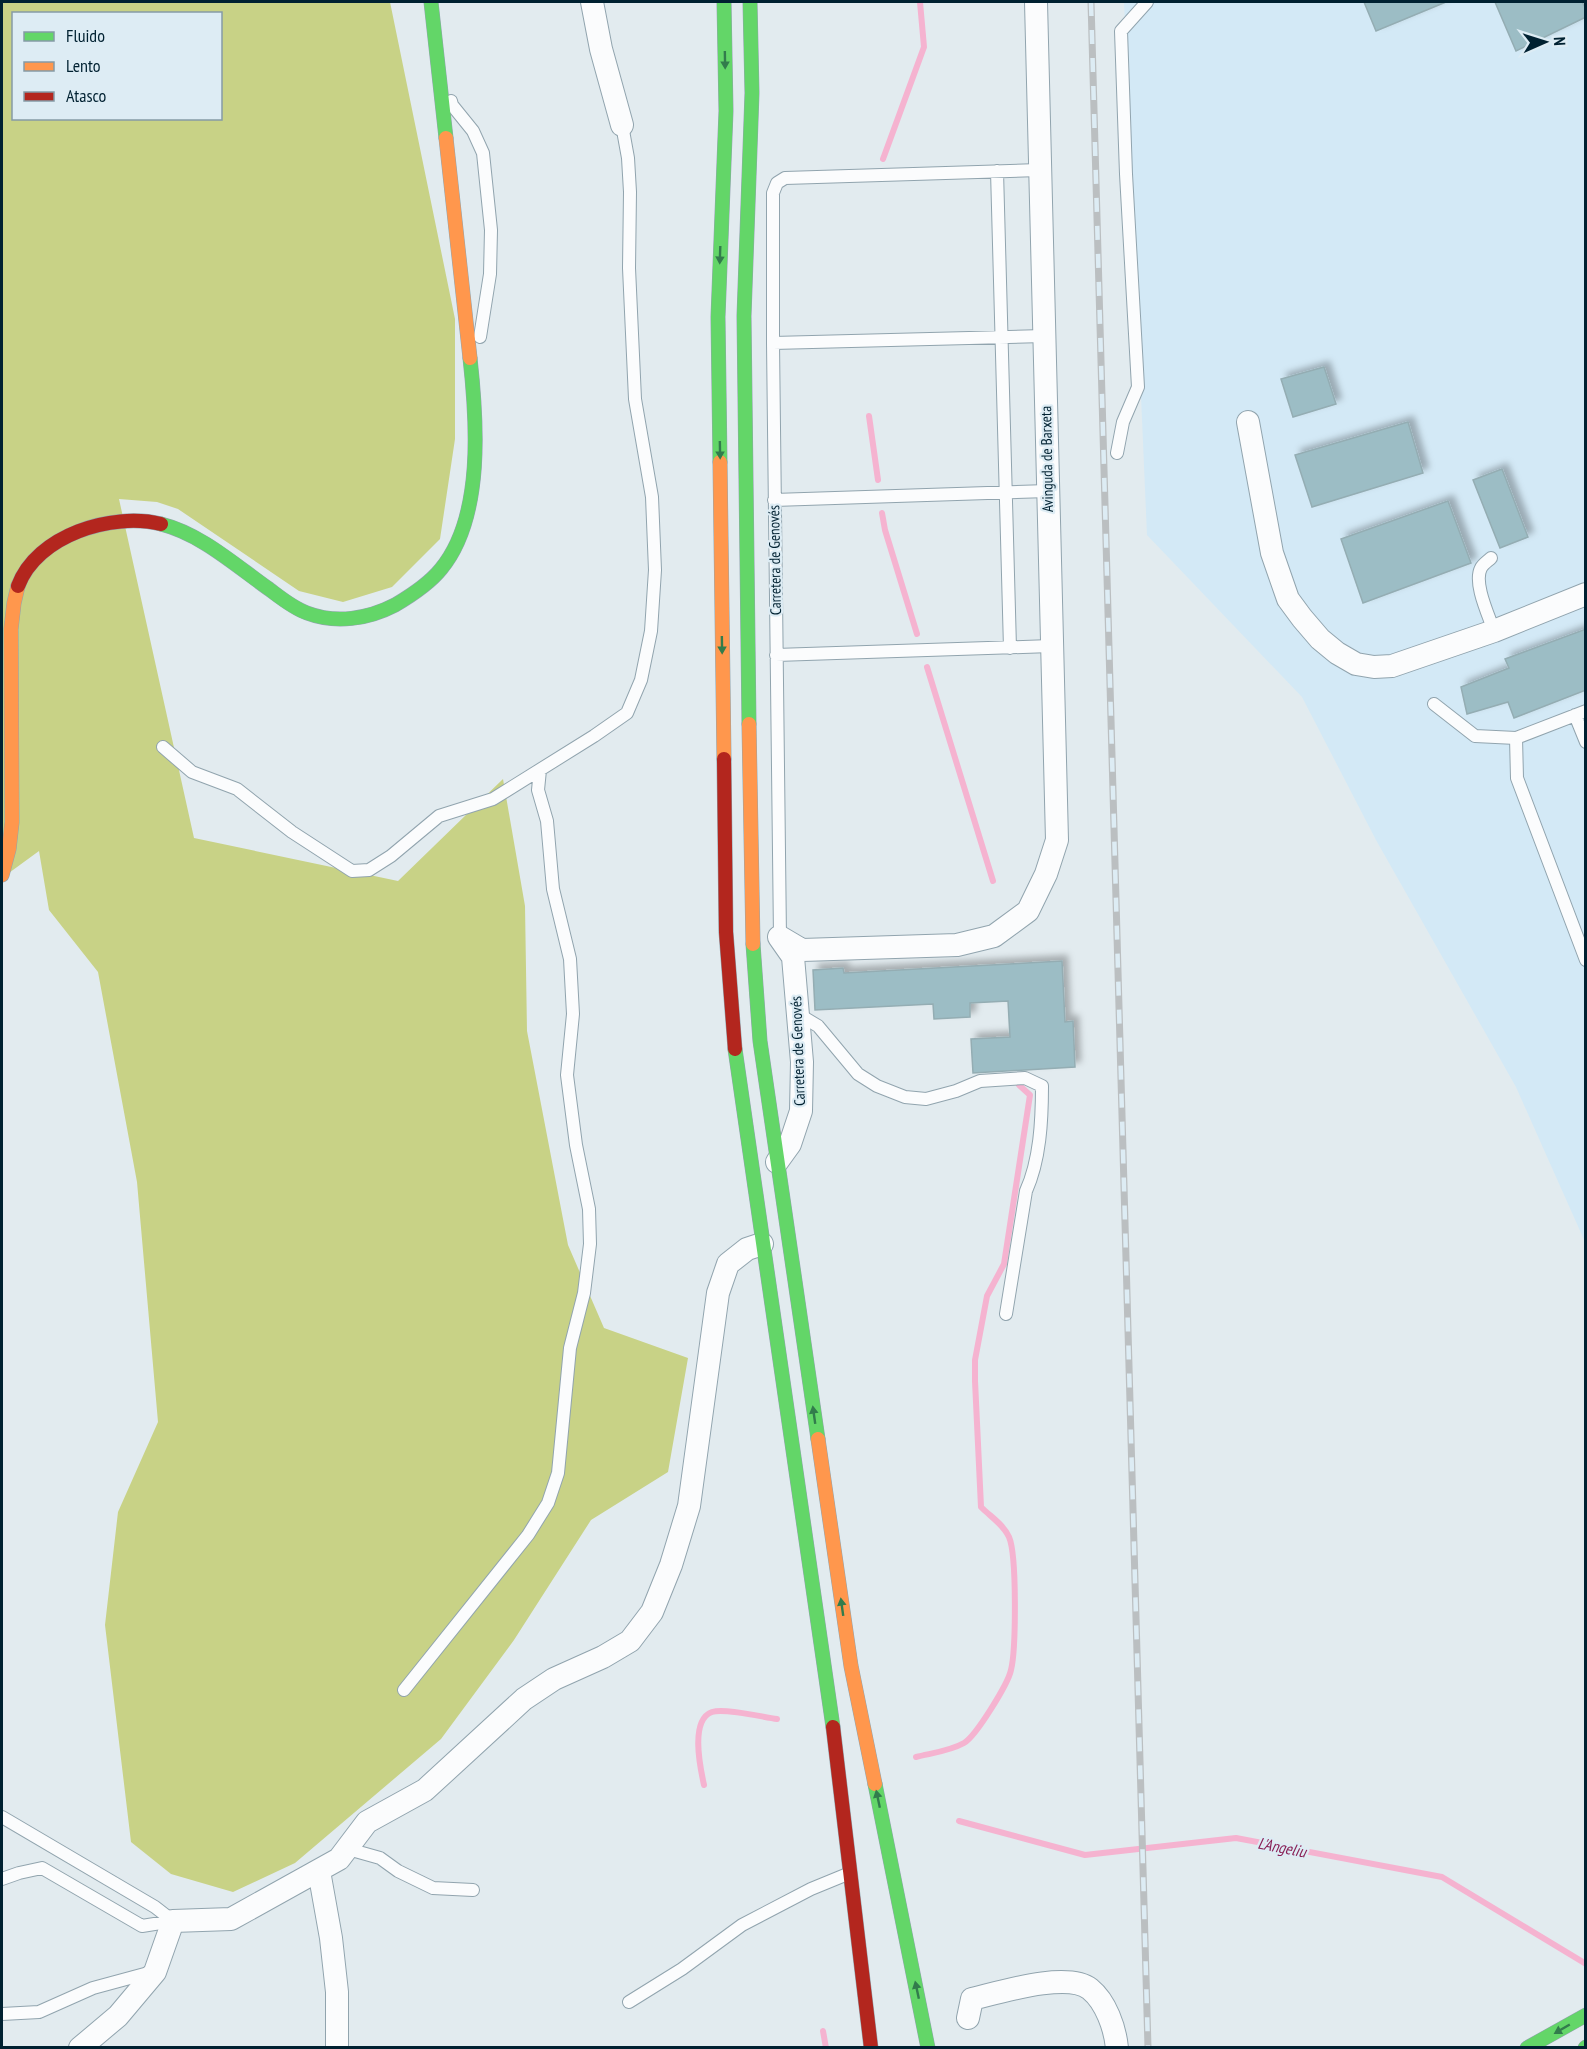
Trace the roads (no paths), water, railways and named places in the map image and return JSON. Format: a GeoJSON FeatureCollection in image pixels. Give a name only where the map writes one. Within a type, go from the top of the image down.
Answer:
{"type":"FeatureCollection","features":[{"type":"Feature","properties":{"kind":"main road"},"geometry":{"type":"LineString","coordinates":[[2,875],[9,841],[12,804],[11,642],[14,606],[19,580],[40,555],[56,542],[84,528],[116,519],[148,519],[170,524],[187,532],[279,597],[308,614],[349,619],[385,610],[416,592],[443,567],[461,536],[471,493],[475,415],[431,2]]}},
{"type":"Feature","properties":{"kind":"main road"},"geometry":{"type":"LineString","coordinates":[[724,2],[726,111],[718,317],[726,932],[735,1050],[826,1673],[871,2048]]}},
{"type":"Feature","properties":{"kind":"main road"},"geometry":{"type":"LineString","coordinates":[[750,2],[752,93],[744,316],[752,927],[760,1041],[850,1666],[928,2048]]}},
{"type":"Feature","properties":{"kind":"main road"},"geometry":{"type":"LineString","coordinates":[[1532,2045],[1586,2015]]}},
{"type":"Feature","properties":{"kind":"street"},"geometry":{"type":"LineString","coordinates":[[592,2],[601,49],[622,125]]}},
{"type":"Feature","properties":{"kind":"street","name":"Avinguda de Barxeta"},"geometry":{"type":"LineString","coordinates":[[780,938],[802,950],[957,945],[994,936],[1028,911],[1046,874],[1057,840],[1036,2]]}},
{"type":"Feature","properties":{"kind":"street"},"geometry":{"type":"LineString","coordinates":[[1248,422],[1272,553],[1288,599],[1320,639],[1337,653],[1356,664],[1374,667],[1392,666],[1494,631],[1586,594]]}},
{"type":"Feature","properties":{"kind":"street"},"geometry":{"type":"LineString","coordinates":[[752,927],[780,938]]}},
{"type":"Feature","properties":{"kind":"street","name":"Carretera de Genovés"},"geometry":{"type":"LineString","coordinates":[[777,1162],[790,1144],[801,1111],[802,1062],[793,957],[780,938]]}},
{"type":"Feature","properties":{"kind":"street"},"geometry":{"type":"LineString","coordinates":[[80,2048],[118,2016],[155,1972],[173,1921],[231,1919],[339,1859],[367,1822],[425,1790],[524,1699],[554,1679],[603,1657],[630,1641],[652,1612],[671,1565],[688,1506],[718,1293],[728,1264],[747,1250],[762,1244]]}},
{"type":"Feature","properties":{"kind":"street"},"geometry":{"type":"LineString","coordinates":[[319,1871],[331,1938],[337,1992],[338,2048]]}},
{"type":"Feature","properties":{"kind":"street"},"geometry":{"type":"LineString","coordinates":[[968,2018],[972,1999],[1029,1985],[1069,1982],[1089,1988],[1105,2008],[1117,2048]]}},
{"type":"Feature","properties":{"kind":"lane"},"geometry":{"type":"LineString","coordinates":[[1117,453],[1123,422],[1138,387],[1126,174],[1121,31],[1147,2]]}},
{"type":"Feature","properties":{"kind":"lane"},"geometry":{"type":"LineString","coordinates":[[436,56],[452,105],[474,131],[483,153],[491,230],[490,274],[473,382]]}},
{"type":"Feature","properties":{"kind":"lane"},"geometry":{"type":"LineString","coordinates":[[164,747],[192,772],[237,789],[292,832],[352,871],[369,870],[391,856],[439,816],[493,799],[627,713],[641,680],[651,631],[656,570],[652,508],[635,399],[629,268],[630,192],[628,158],[622,125]]}},
{"type":"Feature","properties":{"kind":"lane"},"geometry":{"type":"LineString","coordinates":[[1010,648],[997,171],[1039,170]]}},
{"type":"Feature","properties":{"kind":"lane","name":"Carretera de Genovés"},"geometry":{"type":"LineString","coordinates":[[780,938],[774,500],[773,194],[777,183],[784,178],[997,171]]}},
{"type":"Feature","properties":{"kind":"lane"},"geometry":{"type":"LineString","coordinates":[[773,342],[1044,336]]}},
{"type":"Feature","properties":{"kind":"lane"},"geometry":{"type":"LineString","coordinates":[[774,500],[1048,491]]}},
{"type":"Feature","properties":{"kind":"lane"},"geometry":{"type":"LineString","coordinates":[[1491,558],[1481,567],[1478,578],[1482,598],[1494,631]]}},
{"type":"Feature","properties":{"kind":"lane"},"geometry":{"type":"LineString","coordinates":[[776,655],[1051,646]]}},
{"type":"Feature","properties":{"kind":"lane"},"geometry":{"type":"LineString","coordinates":[[1434,704],[1475,736],[1516,738],[1580,713],[1586,742]]}},
{"type":"Feature","properties":{"kind":"lane"},"geometry":{"type":"LineString","coordinates":[[1516,738],[1516,778],[1586,960]]}},
{"type":"Feature","properties":{"kind":"lane"},"geometry":{"type":"LineString","coordinates":[[404,1690],[528,1535],[548,1503],[558,1473],[570,1348],[584,1293],[590,1244],[589,1209],[576,1145],[567,1075],[573,1014],[570,959],[552,889],[547,822],[538,790],[540,770]]}},
{"type":"Feature","properties":{"kind":"lane"},"geometry":{"type":"LineString","coordinates":[[798,1014],[818,1026],[858,1074],[877,1086],[905,1097],[926,1099],[981,1081],[1025,1078],[1042,1086],[1042,1114],[1032,1177],[1026,1191],[1006,1314]]}},
{"type":"Feature","properties":{"kind":"lane"},"geometry":{"type":"LineString","coordinates":[[2,1817],[155,1907],[173,1921]]}},
{"type":"Feature","properties":{"kind":"lane"},"geometry":{"type":"LineString","coordinates":[[348,1849],[380,1858],[398,1871],[433,1888],[473,1890]]}},
{"type":"Feature","properties":{"kind":"lane"},"geometry":{"type":"LineString","coordinates":[[2,1879],[42,1868],[142,1926],[173,1921]]}},
{"type":"Feature","properties":{"kind":"lane"},"geometry":{"type":"LineString","coordinates":[[629,2002],[682,1969],[742,1925],[811,1889],[851,1873]]}},
{"type":"Feature","properties":{"kind":"lane"},"geometry":{"type":"LineString","coordinates":[[2,2014],[39,2012],[93,1988],[155,1972]]}},
{"type":"Feature","properties":{"kind":"waterway"},"geometry":{"type":"LineString","coordinates":[[883,159],[924,47],[920,2]]}},
{"type":"Feature","properties":{"kind":"waterway"},"geometry":{"type":"LineString","coordinates":[[869,416],[878,480]]}},
{"type":"Feature","properties":{"kind":"waterway"},"geometry":{"type":"LineString","coordinates":[[882,513],[885,530],[917,634]]}},
{"type":"Feature","properties":{"kind":"waterway"},"geometry":{"type":"LineString","coordinates":[[927,667],[993,881]]}},
{"type":"Feature","properties":{"kind":"waterway"},"geometry":{"type":"LineString","coordinates":[[916,1757],[953,1748],[969,1738],[983,1721],[1004,1686],[1009,1677],[1013,1659],[1015,1603],[1012,1547],[1004,1528],[981,1507],[975,1360],[987,1296],[1004,1264],[1030,1095],[1019,1085]]}},
{"type":"Feature","properties":{"kind":"waterway"},"geometry":{"type":"LineString","coordinates":[[704,1785],[698,1745],[701,1724],[705,1717],[712,1712],[726,1711],[777,1719]]}},
{"type":"Feature","properties":{"kind":"waterway","name":"L'Angeliu"},"geometry":{"type":"LineString","coordinates":[[959,1821],[1085,1855],[1236,1838],[1442,1877],[1586,1964]]}},
{"type":"Feature","properties":{"kind":"waterway"},"geometry":{"type":"LineString","coordinates":[[823,2031],[826,2048]]}},
{"type":"Feature","properties":{"kind":"railway"},"geometry":{"type":"LineString","coordinates":[[1091,2],[1148,2048]]}}]}
